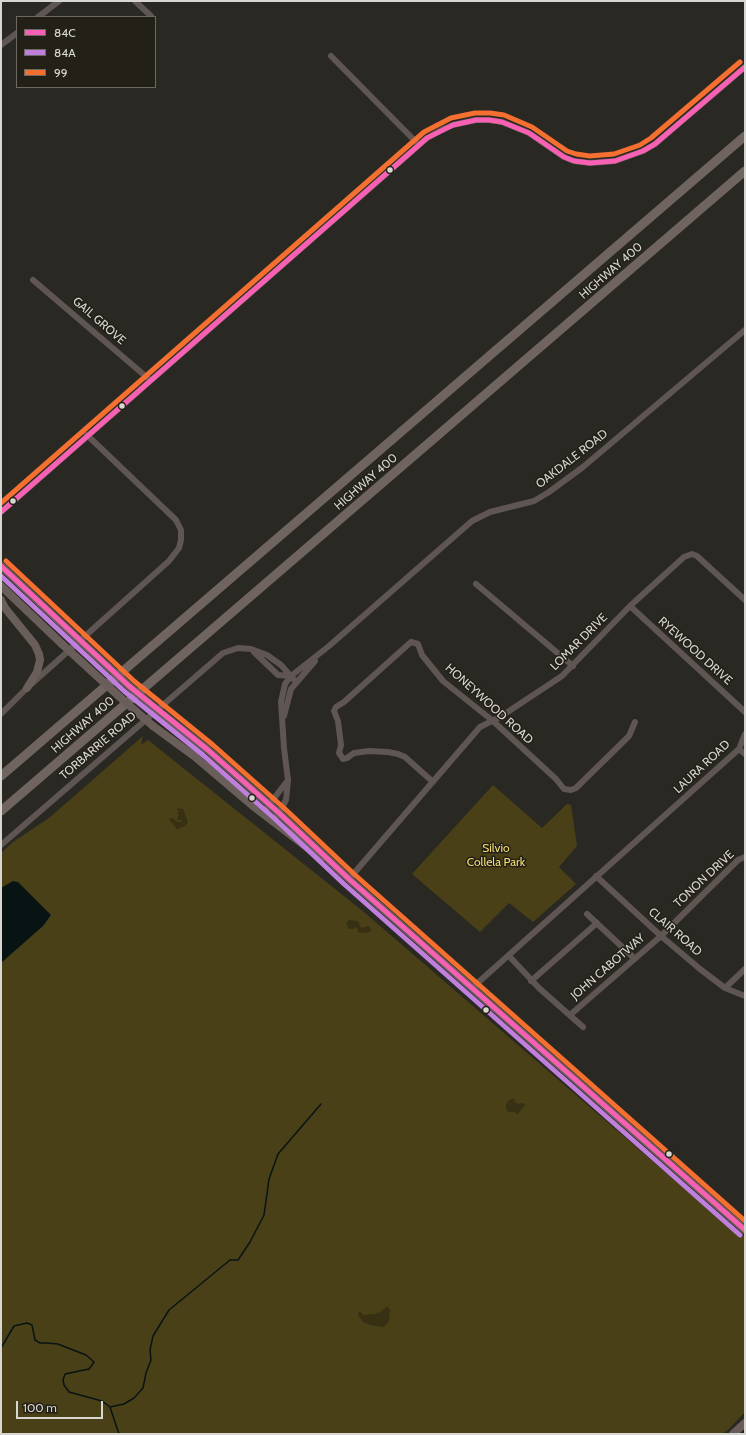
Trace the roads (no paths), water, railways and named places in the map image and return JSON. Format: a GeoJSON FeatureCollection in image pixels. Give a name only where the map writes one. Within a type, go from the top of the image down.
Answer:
{"type":"FeatureCollection","features":[{"type":"Feature","properties":{"kind":"highway","name":"HIGHWAY 400"},"geometry":{"type":"LineString","coordinates":[[1,776],[745,136]]}},
{"type":"Feature","properties":{"kind":"highway","name":"HIGHWAY 400"},"geometry":{"type":"LineString","coordinates":[[1,811],[745,171]]}},
{"type":"Feature","properties":{"kind":"main road"},"geometry":{"type":"LineString","coordinates":[[1,566],[129,686],[208,750],[279,813],[349,879],[745,1230]]}},
{"type":"Feature","properties":{"kind":"main road"},"geometry":{"type":"LineString","coordinates":[[1,586],[62,644],[153,726],[194,756],[272,822],[349,879]]}},
{"type":"Feature","properties":{"kind":"main road"},"geometry":{"type":"LineString","coordinates":[[1,600],[5,608],[37,648],[39,654],[40,660],[37,672],[27,688]]}},
{"type":"Feature","properties":{"kind":"main road"},"geometry":{"type":"LineString","coordinates":[[733,1434],[745,1423]]}},
{"type":"Feature","properties":{"kind":"street"},"geometry":{"type":"LineString","coordinates":[[39,16],[59,1]]}},
{"type":"Feature","properties":{"kind":"street"},"geometry":{"type":"LineString","coordinates":[[135,1],[151,16]]}},
{"type":"Feature","properties":{"kind":"street"},"geometry":{"type":"LineString","coordinates":[[1,44],[16,34]]}},
{"type":"Feature","properties":{"kind":"street"},"geometry":{"type":"LineString","coordinates":[[331,56],[419,145]]}},
{"type":"Feature","properties":{"kind":"street"},"geometry":{"type":"LineString","coordinates":[[2,508],[87,436],[419,145],[436,133],[453,125],[476,120],[502,122],[529,133],[564,157],[574,161],[590,163],[614,161],[636,154],[655,144],[745,67]]}},
{"type":"Feature","properties":{"kind":"street","name":"GAIL GROVE"},"geometry":{"type":"LineString","coordinates":[[34,280],[150,380]]}},
{"type":"Feature","properties":{"kind":"street","name":"OAKDALE ROAD"},"geometry":{"type":"LineString","coordinates":[[272,822],[286,800],[288,780],[281,702],[285,684],[291,676],[329,646],[472,521],[490,512],[534,501],[549,492],[583,467],[745,330]]}},
{"type":"Feature","properties":{"kind":"street"},"geometry":{"type":"LineString","coordinates":[[1,714],[27,688],[169,561],[179,548],[181,530],[176,520],[87,436]]}},
{"type":"Feature","properties":{"kind":"street","name":"LOMAR DRIVE"},"geometry":{"type":"LineString","coordinates":[[349,879],[480,728],[562,676],[630,606],[676,566],[684,557],[689,554],[697,556],[745,600]]}},
{"type":"Feature","properties":{"kind":"street"},"geometry":{"type":"LineString","coordinates":[[476,584],[573,666]]}},
{"type":"Feature","properties":{"kind":"street","name":"RYEWOOD DRIVE"},"geometry":{"type":"LineString","coordinates":[[630,606],[745,712]]}},
{"type":"Feature","properties":{"kind":"street","name":"HONEYWOOD ROAD"},"geometry":{"type":"LineString","coordinates":[[433,782],[405,757],[398,754],[369,751],[354,753],[347,758],[342,758],[339,753],[341,745],[338,721],[334,711],[336,707],[344,702],[411,642],[418,644],[422,656],[443,681],[493,721],[556,779],[564,789],[571,790],[576,788],[629,736],[635,722]]}},
{"type":"Feature","properties":{"kind":"street","name":"OAKDALE ROAD"},"geometry":{"type":"LineString","coordinates":[[282,722],[291,689],[329,646]]}},
{"type":"Feature","properties":{"kind":"street","name":"TORBARRIE ROAD"},"geometry":{"type":"LineString","coordinates":[[1,845],[222,653],[238,648],[251,649],[267,655],[281,665],[291,676]]}},
{"type":"Feature","properties":{"kind":"street"},"geometry":{"type":"LineString","coordinates":[[291,676],[296,682]]}},
{"type":"Feature","properties":{"kind":"street","name":"LAURA ROAD"},"geometry":{"type":"LineString","coordinates":[[472,988],[739,749],[745,734]]}},
{"type":"Feature","properties":{"kind":"street"},"geometry":{"type":"LineString","coordinates":[[739,749],[745,754]]}},
{"type":"Feature","properties":{"kind":"street"},"geometry":{"type":"LineString","coordinates":[[264,815],[269,805],[288,780]]}},
{"type":"Feature","properties":{"kind":"street","name":"TONON DRIVE"},"geometry":{"type":"LineString","coordinates":[[661,936],[738,860],[745,857]]}},
{"type":"Feature","properties":{"kind":"street","name":"CLAIR ROAD"},"geometry":{"type":"LineString","coordinates":[[596,876],[661,936],[700,969],[725,988],[745,996]]}},
{"type":"Feature","properties":{"kind":"street"},"geometry":{"type":"LineString","coordinates":[[587,914],[635,959]]}},
{"type":"Feature","properties":{"kind":"street"},"geometry":{"type":"LineString","coordinates":[[531,980],[597,923]]}},
{"type":"Feature","properties":{"kind":"street","name":"JOHN CABOTWAY"},"geometry":{"type":"LineString","coordinates":[[570,1015],[661,936]]}},
{"type":"Feature","properties":{"kind":"street","name":"JOHN CABOTWAY"},"geometry":{"type":"LineString","coordinates":[[509,956],[531,980],[583,1027]]}},
{"type":"Feature","properties":{"kind":"street"},"geometry":{"type":"LineString","coordinates":[[725,988],[745,970]]}},
{"type":"Feature","properties":{"kind":"waterway"},"geometry":{"type":"LineString","coordinates":[[110,1407],[124,1404],[134,1398],[143,1388],[146,1373],[151,1360],[150,1350],[153,1336],[169,1310],[230,1260],[238,1260],[250,1242],[264,1215],[269,1179],[278,1154],[321,1104]]}},
{"type":"Feature","properties":{"kind":"waterway"},"geometry":{"type":"LineString","coordinates":[[1,1348],[14,1326],[27,1323],[32,1325],[35,1340],[40,1343],[58,1344],[86,1355],[94,1362],[92,1365],[89,1369],[65,1374],[63,1380],[64,1385],[69,1392],[102,1401],[110,1407],[119,1434]]}},
{"type":"Feature","properties":{"kind":"park label","name":"Silvio Collela Park"},"geometry":{"type":"Point","coordinates":[496,855]}}]}
